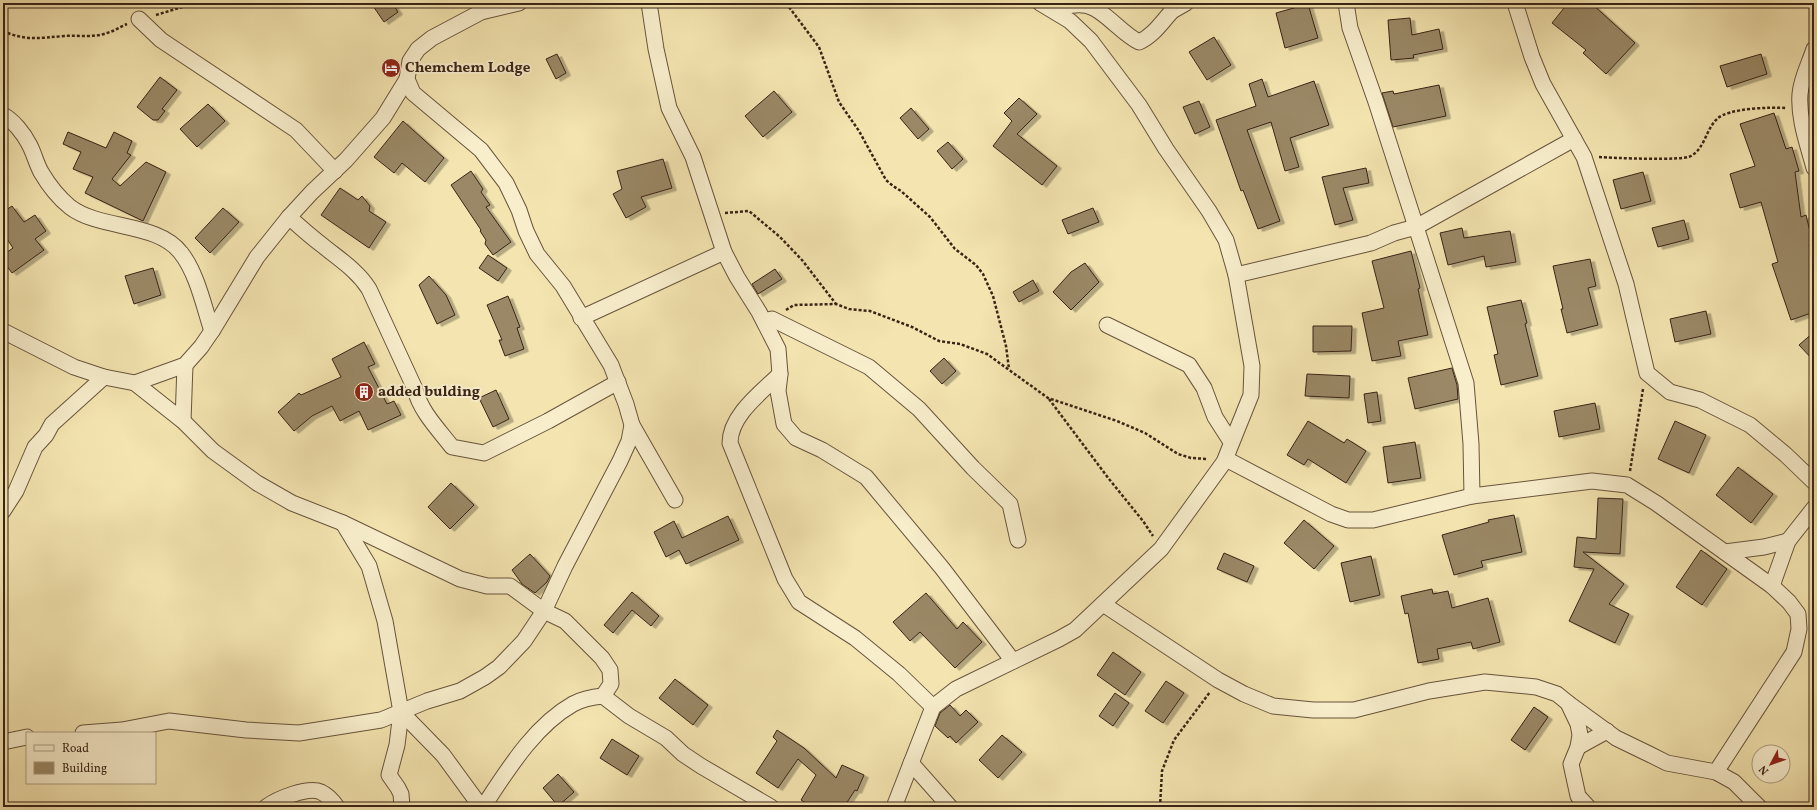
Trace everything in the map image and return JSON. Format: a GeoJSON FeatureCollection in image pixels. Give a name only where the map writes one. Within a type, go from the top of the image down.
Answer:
{"type":"FeatureCollection","features":[{"type":"Feature","properties":{"kind":"street"},"geometry":{"type":"LineString","coordinates":[[135,383],[186,365],[201,348],[257,257],[289,217],[312,192],[335,171],[384,118],[407,79],[410,61],[418,49],[432,38],[479,8],[519,3]]}},
{"type":"Feature","properties":{"kind":"street"},"geometry":{"type":"LineString","coordinates":[[649,3],[656,49],[669,108],[693,157],[724,252],[737,277],[768,320],[778,349],[780,374],[778,391],[784,424],[796,438],[822,450],[866,477],[942,568],[1014,661]]}},
{"type":"Feature","properties":{"kind":"street"},"geometry":{"type":"LineString","coordinates":[[1045,6],[1083,4],[1096,9],[1130,38],[1139,42],[1154,30],[1170,7],[1186,3]]}},
{"type":"Feature","properties":{"kind":"street"},"geometry":{"type":"LineString","coordinates":[[1346,3],[1350,28],[1376,102],[1466,383],[1471,444],[1472,496]]}},
{"type":"Feature","properties":{"kind":"street"},"geometry":{"type":"LineString","coordinates":[[1515,3],[1534,64],[1543,84],[1584,157],[1626,284],[1647,373],[1670,392],[1700,400],[1750,425],[1786,455],[1814,482]]}},
{"type":"Feature","properties":{"kind":"street"},"geometry":{"type":"LineString","coordinates":[[894,807],[933,707],[956,689],[1075,630],[1160,549],[1225,461],[1231,442],[1251,395],[1252,366],[1236,275],[1226,240],[1209,211],[1166,149],[1139,105],[1091,41],[1070,21],[1045,6]]}},
{"type":"Feature","properties":{"kind":"street"},"geometry":{"type":"LineString","coordinates":[[139,19],[161,40],[296,130],[335,171]]}},
{"type":"Feature","properties":{"kind":"street"},"geometry":{"type":"LineString","coordinates":[[1814,50],[1802,83],[1800,94],[1800,110],[1814,168]]}},
{"type":"Feature","properties":{"kind":"street"},"geometry":{"type":"LineString","coordinates":[[407,79],[413,93],[481,150],[506,183],[537,254],[563,286],[581,318],[611,365],[632,425],[675,500]]}},
{"type":"Feature","properties":{"kind":"street"},"geometry":{"type":"LineString","coordinates":[[3,115],[14,124],[29,143],[41,172],[59,195],[71,207],[100,220],[150,233],[170,243],[181,252],[189,266],[212,332]]}},
{"type":"Feature","properties":{"kind":"street"},"geometry":{"type":"LineString","coordinates":[[1236,275],[1371,243],[1394,233],[1416,227],[1574,139]]}},
{"type":"Feature","properties":{"kind":"street"},"geometry":{"type":"LineString","coordinates":[[289,217],[320,244],[351,267],[362,279],[369,289],[412,382],[417,397],[424,410],[452,447],[484,453],[548,421],[618,382]]}},
{"type":"Feature","properties":{"kind":"street"},"geometry":{"type":"LineString","coordinates":[[581,318],[724,252]]}},
{"type":"Feature","properties":{"kind":"street"},"geometry":{"type":"LineString","coordinates":[[768,320],[869,367],[919,409],[973,468],[1010,504],[1018,540]]}},
{"type":"Feature","properties":{"kind":"street"},"geometry":{"type":"LineString","coordinates":[[1107,325],[1189,365],[1204,388],[1215,417],[1231,442]]}},
{"type":"Feature","properties":{"kind":"street"},"geometry":{"type":"LineString","coordinates":[[3,331],[74,367],[104,377],[135,383],[183,421],[213,451],[257,483],[292,503],[343,523],[460,579],[487,586],[510,586],[544,611],[564,621],[602,658],[610,670],[611,684],[602,696],[589,698],[573,704],[538,732],[507,771],[482,807],[443,755],[401,712]]}},
{"type":"Feature","properties":{"kind":"street"},"geometry":{"type":"LineString","coordinates":[[183,421],[186,365]]}},
{"type":"Feature","properties":{"kind":"street"},"geometry":{"type":"LineString","coordinates":[[780,374],[746,408],[734,424],[730,436],[730,443],[785,579],[799,602],[855,638],[899,674],[933,707]]}},
{"type":"Feature","properties":{"kind":"street"},"geometry":{"type":"LineString","coordinates":[[3,511],[16,491],[35,447],[46,435],[52,424],[104,377]]}},
{"type":"Feature","properties":{"kind":"street"},"geometry":{"type":"LineString","coordinates":[[96,732],[122,730],[169,721],[246,730],[299,733],[381,720],[427,700],[460,691],[485,677],[499,667],[524,641],[544,611],[620,461],[629,441],[632,425]]}},
{"type":"Feature","properties":{"kind":"street"},"geometry":{"type":"LineString","coordinates":[[1225,461],[1331,514],[1348,520],[1388,518],[1472,496],[1592,481],[1628,485],[1656,503],[1772,586],[1789,602],[1798,614],[1799,629],[1794,652],[1716,772]]}},
{"type":"Feature","properties":{"kind":"street"},"geometry":{"type":"LineString","coordinates":[[1772,586],[1788,541],[1814,508]]}},
{"type":"Feature","properties":{"kind":"street"},"geometry":{"type":"LineString","coordinates":[[343,523],[369,566],[385,621],[401,712],[397,745],[389,775],[401,794],[402,807]]}},
{"type":"Feature","properties":{"kind":"street"},"geometry":{"type":"LineString","coordinates":[[1725,552],[1764,547],[1788,541]]}},
{"type":"Feature","properties":{"kind":"street"},"geometry":{"type":"LineString","coordinates":[[1103,604],[1218,680],[1244,694],[1273,706],[1313,710],[1354,710],[1429,691],[1485,682],[1536,687],[1557,694],[1616,738],[1667,762],[1716,772],[1734,782],[1759,807]]}},
{"type":"Feature","properties":{"kind":"street"},"geometry":{"type":"LineString","coordinates":[[602,696],[629,716],[666,738],[683,754],[701,766],[771,807]]}},
{"type":"Feature","properties":{"kind":"street"},"geometry":{"type":"LineString","coordinates":[[1568,703],[1578,724],[1580,735],[1578,747],[1571,764],[1578,796],[1588,807]]}},
{"type":"Feature","properties":{"kind":"street"},"geometry":{"type":"LineString","coordinates":[[1578,747],[1607,732]]}},
{"type":"Feature","properties":{"kind":"street"},"geometry":{"type":"LineString","coordinates":[[3,742],[26,737]]}},
{"type":"Feature","properties":{"kind":"street"},"geometry":{"type":"LineString","coordinates":[[911,763],[950,807]]}},
{"type":"Feature","properties":{"kind":"street"},"geometry":{"type":"LineString","coordinates":[[266,807],[299,792],[320,791],[333,801],[337,807]]}},
{"type":"Feature","properties":{"kind":"path"},"geometry":{"type":"LineString","coordinates":[[3,31],[21,38],[45,39],[63,36],[92,36],[107,33],[139,19],[192,4],[211,3]]}},
{"type":"Feature","properties":{"kind":"path"},"geometry":{"type":"LineString","coordinates":[[786,3],[819,47],[839,102],[862,137],[886,180],[901,191],[930,217],[955,249],[976,265],[982,274],[993,296],[1006,346],[1009,370]]}},
{"type":"Feature","properties":{"kind":"path"},"geometry":{"type":"LineString","coordinates":[[1584,157],[1690,157],[1697,151],[1704,141],[1717,118],[1727,114],[1766,107],[1800,110]]}},
{"type":"Feature","properties":{"kind":"path"},"geometry":{"type":"LineString","coordinates":[[712,214],[749,211],[780,237],[802,260],[836,304]]}},
{"type":"Feature","properties":{"kind":"path"},"geometry":{"type":"LineString","coordinates":[[768,320],[794,305],[836,304],[849,309],[870,311],[912,327],[939,340],[960,344],[987,354],[1048,398],[1143,521],[1160,549]]}},
{"type":"Feature","properties":{"kind":"path"},"geometry":{"type":"LineString","coordinates":[[1628,485],[1639,409],[1647,373]]}},
{"type":"Feature","properties":{"kind":"path"},"geometry":{"type":"LineString","coordinates":[[1048,398],[1117,421],[1145,433],[1178,454],[1225,461]]}},
{"type":"Feature","properties":{"kind":"path"},"geometry":{"type":"LineString","coordinates":[[1160,807],[1162,771],[1174,740],[1218,680]]}},
{"type":"Feature","properties":{"kind":"building"},"geometry":{"type":"Polygon","coordinates":[[[371,3],[392,3],[398,12],[384,22],[371,3]]]}},
{"type":"Feature","properties":{"kind":"building"},"geometry":{"type":"Polygon","coordinates":[[[1568,3],[1591,3],[1635,43],[1606,74],[1583,53],[1586,50],[1552,23],[1568,3]]]}},
{"type":"Feature","properties":{"kind":"building"},"geometry":{"type":"Polygon","coordinates":[[[1308,4],[1318,38],[1285,48],[1276,13],[1308,4]]]}},
{"type":"Feature","properties":{"kind":"building"},"geometry":{"type":"Polygon","coordinates":[[[1410,18],[1412,35],[1439,29],[1443,49],[1413,55],[1414,58],[1391,60],[1388,20],[1410,18]]]}},
{"type":"Feature","properties":{"kind":"building"},"geometry":{"type":"Polygon","coordinates":[[[1214,37],[1231,65],[1207,80],[1189,52],[1214,37]]]}},
{"type":"Feature","properties":{"kind":"building"},"geometry":{"type":"Polygon","coordinates":[[[557,54],[566,73],[556,79],[546,59],[557,54]]]}},
{"type":"Feature","properties":{"kind":"building"},"geometry":{"type":"Polygon","coordinates":[[[1761,54],[1767,74],[1727,87],[1720,66],[1761,54]]]}},
{"type":"Feature","properties":{"kind":"building"},"geometry":{"type":"Polygon","coordinates":[[[160,77],[177,90],[162,109],[165,111],[158,120],[153,120],[137,107],[160,77]]]}},
{"type":"Feature","properties":{"kind":"building"},"geometry":{"type":"Polygon","coordinates":[[[1262,79],[1268,97],[1314,81],[1329,125],[1290,138],[1299,167],[1285,171],[1271,122],[1247,130],[1280,221],[1258,229],[1243,190],[1241,191],[1216,120],[1256,106],[1249,84],[1262,79]]]}},
{"type":"Feature","properties":{"kind":"building"},"geometry":{"type":"Polygon","coordinates":[[[1439,85],[1446,116],[1393,127],[1382,93],[1393,91],[1394,94],[1439,85]]]}},
{"type":"Feature","properties":{"kind":"building"},"geometry":{"type":"Polygon","coordinates":[[[774,91],[792,112],[763,137],[745,116],[774,91]]]}},
{"type":"Feature","properties":{"kind":"building"},"geometry":{"type":"Polygon","coordinates":[[[1019,98],[1037,114],[1017,134],[1057,166],[1042,185],[993,146],[1012,121],[1004,113],[1019,98]]]}},
{"type":"Feature","properties":{"kind":"building"},"geometry":{"type":"Polygon","coordinates":[[[1199,101],[1210,127],[1195,134],[1183,107],[1199,101]]]}},
{"type":"Feature","properties":{"kind":"building"},"geometry":{"type":"Polygon","coordinates":[[[208,104],[225,121],[197,147],[180,129],[208,104]]]}},
{"type":"Feature","properties":{"kind":"building"},"geometry":{"type":"Polygon","coordinates":[[[911,108],[929,129],[918,139],[900,118],[911,108]]]}},
{"type":"Feature","properties":{"kind":"building"},"geometry":{"type":"Polygon","coordinates":[[[1774,113],[1786,149],[1792,147],[1799,171],[1795,172],[1801,217],[1806,215],[1813,244],[1809,245],[1814,260],[1814,312],[1791,320],[1772,264],[1778,262],[1761,202],[1740,208],[1730,174],[1755,166],[1740,124],[1774,113]]]}},
{"type":"Feature","properties":{"kind":"building"},"geometry":{"type":"Polygon","coordinates":[[[403,121],[444,158],[425,182],[402,163],[394,173],[374,157],[403,121]]]}},
{"type":"Feature","properties":{"kind":"building"},"geometry":{"type":"Polygon","coordinates":[[[68,132],[106,148],[114,132],[132,141],[127,153],[131,155],[112,179],[120,186],[146,162],[166,172],[143,221],[85,193],[93,177],[73,169],[81,152],[63,144],[68,132]]]}},
{"type":"Feature","properties":{"kind":"building"},"geometry":{"type":"Polygon","coordinates":[[[948,142],[963,159],[952,169],[937,151],[948,142]]]}},
{"type":"Feature","properties":{"kind":"building"},"geometry":{"type":"Polygon","coordinates":[[[663,159],[672,188],[641,197],[646,207],[626,218],[613,194],[622,189],[617,171],[663,159]]]}},
{"type":"Feature","properties":{"kind":"building"},"geometry":{"type":"Polygon","coordinates":[[[1366,168],[1369,183],[1343,188],[1353,220],[1335,225],[1322,177],[1366,168]]]}},
{"type":"Feature","properties":{"kind":"building"},"geometry":{"type":"Polygon","coordinates":[[[471,171],[483,189],[481,192],[490,205],[486,207],[511,242],[493,255],[485,244],[486,240],[480,231],[481,230],[451,185],[471,171]]]}},
{"type":"Feature","properties":{"kind":"building"},"geometry":{"type":"Polygon","coordinates":[[[1643,172],[1651,201],[1621,209],[1613,180],[1643,172]]]}},
{"type":"Feature","properties":{"kind":"building"},"geometry":{"type":"Polygon","coordinates":[[[340,188],[358,200],[362,196],[370,206],[369,211],[386,222],[369,248],[321,215],[340,188]]]}},
{"type":"Feature","properties":{"kind":"building"},"geometry":{"type":"Polygon","coordinates":[[[12,206],[24,222],[35,215],[46,231],[35,239],[44,250],[12,273],[3,261],[3,255],[13,248],[3,233],[3,212],[12,206]]]}},
{"type":"Feature","properties":{"kind":"building"},"geometry":{"type":"Polygon","coordinates":[[[223,208],[239,222],[210,253],[195,238],[223,208]]]}},
{"type":"Feature","properties":{"kind":"building"},"geometry":{"type":"Polygon","coordinates":[[[1093,208],[1099,222],[1068,234],[1062,220],[1093,208]]]}},
{"type":"Feature","properties":{"kind":"building"},"geometry":{"type":"Polygon","coordinates":[[[1684,220],[1689,239],[1658,247],[1652,228],[1684,220]]]}},
{"type":"Feature","properties":{"kind":"building"},"geometry":{"type":"Polygon","coordinates":[[[1462,228],[1464,238],[1510,231],[1516,262],[1486,267],[1484,256],[1448,265],[1440,233],[1462,228]]]}},
{"type":"Feature","properties":{"kind":"building"},"geometry":{"type":"Polygon","coordinates":[[[1411,251],[1420,288],[1418,289],[1428,335],[1398,341],[1401,356],[1372,361],[1362,313],[1384,308],[1372,261],[1411,251]]]}},
{"type":"Feature","properties":{"kind":"building"},"geometry":{"type":"Polygon","coordinates":[[[488,255],[507,268],[498,281],[479,268],[488,255]]]}},
{"type":"Feature","properties":{"kind":"building"},"geometry":{"type":"Polygon","coordinates":[[[1590,259],[1596,286],[1588,288],[1598,325],[1567,333],[1553,266],[1590,259]]]}},
{"type":"Feature","properties":{"kind":"building"},"geometry":{"type":"Polygon","coordinates":[[[1085,263],[1099,282],[1071,310],[1053,292],[1071,272],[1085,263]]]}},
{"type":"Feature","properties":{"kind":"building"},"geometry":{"type":"Polygon","coordinates":[[[153,268],[161,295],[134,304],[125,276],[153,268]]]}},
{"type":"Feature","properties":{"kind":"building"},"geometry":{"type":"Polygon","coordinates":[[[775,269],[782,279],[758,294],[752,284],[775,269]]]}},
{"type":"Feature","properties":{"kind":"building"},"geometry":{"type":"Polygon","coordinates":[[[429,276],[446,295],[455,315],[437,324],[419,285],[429,276]]]}},
{"type":"Feature","properties":{"kind":"building"},"geometry":{"type":"Polygon","coordinates":[[[1033,280],[1039,291],[1019,302],[1013,292],[1033,280]]]}},
{"type":"Feature","properties":{"kind":"building"},"geometry":{"type":"Polygon","coordinates":[[[508,296],[520,327],[517,328],[524,349],[505,356],[499,340],[502,340],[487,305],[508,296]]]}},
{"type":"Feature","properties":{"kind":"building"},"geometry":{"type":"Polygon","coordinates":[[[1521,300],[1527,323],[1525,324],[1538,376],[1501,385],[1494,355],[1498,354],[1487,307],[1521,300]]]}},
{"type":"Feature","properties":{"kind":"building"},"geometry":{"type":"Polygon","coordinates":[[[1706,311],[1711,334],[1675,342],[1670,319],[1706,311]]]}},
{"type":"Feature","properties":{"kind":"building"},"geometry":{"type":"Polygon","coordinates":[[[1313,326],[1352,326],[1351,351],[1313,352],[1313,326]]]}},
{"type":"Feature","properties":{"kind":"building"},"geometry":{"type":"Polygon","coordinates":[[[1814,332],[1814,361],[1799,345],[1814,332]]]}},
{"type":"Feature","properties":{"kind":"building"},"geometry":{"type":"Polygon","coordinates":[[[364,342],[375,364],[368,367],[387,404],[394,401],[401,415],[368,430],[359,411],[340,421],[332,406],[312,416],[294,431],[278,412],[299,393],[301,395],[341,377],[332,359],[364,342]]]}},
{"type":"Feature","properties":{"kind":"building"},"geometry":{"type":"Polygon","coordinates":[[[944,358],[956,371],[942,384],[930,371],[944,358]]]}},
{"type":"Feature","properties":{"kind":"building"},"geometry":{"type":"Polygon","coordinates":[[[1452,368],[1457,385],[1458,399],[1415,409],[1408,378],[1452,368]]]}},
{"type":"Feature","properties":{"kind":"building"},"geometry":{"type":"Polygon","coordinates":[[[1307,374],[1350,376],[1349,398],[1305,396],[1307,374]]]}},
{"type":"Feature","properties":{"kind":"building"},"geometry":{"type":"Polygon","coordinates":[[[496,390],[509,419],[493,427],[479,398],[496,390]]]}},
{"type":"Feature","properties":{"kind":"building"},"geometry":{"type":"Polygon","coordinates":[[[1377,392],[1381,421],[1368,423],[1364,394],[1377,392]]]}},
{"type":"Feature","properties":{"kind":"building"},"geometry":{"type":"Polygon","coordinates":[[[1595,403],[1600,429],[1559,437],[1554,411],[1595,403]]]}},
{"type":"Feature","properties":{"kind":"building"},"geometry":{"type":"Polygon","coordinates":[[[1308,421],[1344,443],[1347,439],[1366,451],[1346,483],[1308,459],[1304,465],[1287,455],[1308,421]]]}},
{"type":"Feature","properties":{"kind":"building"},"geometry":{"type":"Polygon","coordinates":[[[1675,421],[1706,435],[1689,473],[1658,459],[1675,421]]]}},
{"type":"Feature","properties":{"kind":"building"},"geometry":{"type":"Polygon","coordinates":[[[1415,442],[1421,478],[1388,483],[1383,447],[1415,442]]]}},
{"type":"Feature","properties":{"kind":"building"},"geometry":{"type":"Polygon","coordinates":[[[1738,467],[1773,494],[1751,523],[1716,495],[1738,467]]]}},
{"type":"Feature","properties":{"kind":"building"},"geometry":{"type":"Polygon","coordinates":[[[451,483],[474,505],[450,529],[428,507],[451,483]]]}},
{"type":"Feature","properties":{"kind":"building"},"geometry":{"type":"Polygon","coordinates":[[[1598,498],[1623,499],[1620,554],[1583,552],[1624,584],[1609,604],[1629,614],[1615,643],[1569,621],[1594,569],[1574,567],[1577,537],[1596,539],[1598,498]]]}},
{"type":"Feature","properties":{"kind":"building"},"geometry":{"type":"Polygon","coordinates":[[[1514,515],[1522,552],[1481,561],[1483,567],[1454,575],[1442,535],[1489,522],[1488,520],[1514,515]]]}},
{"type":"Feature","properties":{"kind":"building"},"geometry":{"type":"Polygon","coordinates":[[[728,516],[739,540],[686,564],[679,550],[666,557],[654,532],[674,521],[682,538],[728,516]]]}},
{"type":"Feature","properties":{"kind":"building"},"geometry":{"type":"Polygon","coordinates":[[[1304,520],[1334,546],[1314,569],[1284,543],[1304,520]]]}},
{"type":"Feature","properties":{"kind":"building"},"geometry":{"type":"Polygon","coordinates":[[[1701,550],[1727,569],[1702,605],[1676,587],[1701,550]]]}},
{"type":"Feature","properties":{"kind":"building"},"geometry":{"type":"Polygon","coordinates":[[[1224,553],[1254,566],[1247,582],[1217,569],[1224,553]]]}},
{"type":"Feature","properties":{"kind":"building"},"geometry":{"type":"Polygon","coordinates":[[[530,554],[550,576],[547,582],[535,593],[522,584],[512,570],[530,554]]]}},
{"type":"Feature","properties":{"kind":"building"},"geometry":{"type":"Polygon","coordinates":[[[1371,556],[1380,595],[1350,602],[1341,563],[1371,556]]]}},
{"type":"Feature","properties":{"kind":"building"},"geometry":{"type":"Polygon","coordinates":[[[1432,589],[1433,594],[1448,591],[1452,608],[1488,598],[1500,642],[1473,649],[1471,642],[1437,649],[1439,659],[1418,663],[1408,613],[1405,614],[1401,596],[1432,589]]]}},
{"type":"Feature","properties":{"kind":"building"},"geometry":{"type":"Polygon","coordinates":[[[632,592],[659,616],[651,626],[632,610],[613,633],[604,625],[632,592]]]}},
{"type":"Feature","properties":{"kind":"building"},"geometry":{"type":"Polygon","coordinates":[[[926,593],[957,629],[963,622],[982,642],[955,668],[920,632],[910,641],[893,622],[926,593]]]}},
{"type":"Feature","properties":{"kind":"building"},"geometry":{"type":"Polygon","coordinates":[[[1113,652],[1141,672],[1125,695],[1097,675],[1113,652]]]}},
{"type":"Feature","properties":{"kind":"building"},"geometry":{"type":"Polygon","coordinates":[[[675,679],[708,705],[693,725],[659,698],[675,679]]]}},
{"type":"Feature","properties":{"kind":"building"},"geometry":{"type":"Polygon","coordinates":[[[1166,681],[1184,693],[1163,723],[1145,711],[1166,681]]]}},
{"type":"Feature","properties":{"kind":"building"},"geometry":{"type":"Polygon","coordinates":[[[1115,693],[1129,703],[1113,726],[1099,716],[1115,693]]]}},
{"type":"Feature","properties":{"kind":"building"},"geometry":{"type":"Polygon","coordinates":[[[950,705],[960,716],[966,710],[978,722],[956,743],[950,736],[948,738],[935,726],[940,713],[950,705]]]}},
{"type":"Feature","properties":{"kind":"building"},"geometry":{"type":"Polygon","coordinates":[[[1534,707],[1548,717],[1525,750],[1511,740],[1534,707]]]}},
{"type":"Feature","properties":{"kind":"building"},"geometry":{"type":"Polygon","coordinates":[[[777,730],[804,748],[836,778],[842,765],[864,775],[857,791],[855,790],[844,807],[812,807],[801,800],[816,775],[798,759],[778,788],[756,773],[777,741],[773,737],[777,730]]]}},
{"type":"Feature","properties":{"kind":"building"},"geometry":{"type":"Polygon","coordinates":[[[1002,735],[1022,752],[998,778],[979,760],[1002,735]]]}},
{"type":"Feature","properties":{"kind":"building"},"geometry":{"type":"Polygon","coordinates":[[[612,739],[639,756],[627,775],[600,758],[612,739]]]}},
{"type":"Feature","properties":{"kind":"building"},"geometry":{"type":"Polygon","coordinates":[[[558,774],[574,792],[558,806],[543,788],[558,774]]]}},
{"type":"Feature","properties":{"kind":"place","name":"Chemchem Lodge"},"geometry":{"type":"Point","coordinates":[391,68]}},
{"type":"Feature","properties":{"kind":"place","name":"added bulding"},"geometry":{"type":"Point","coordinates":[364,392]}}]}
